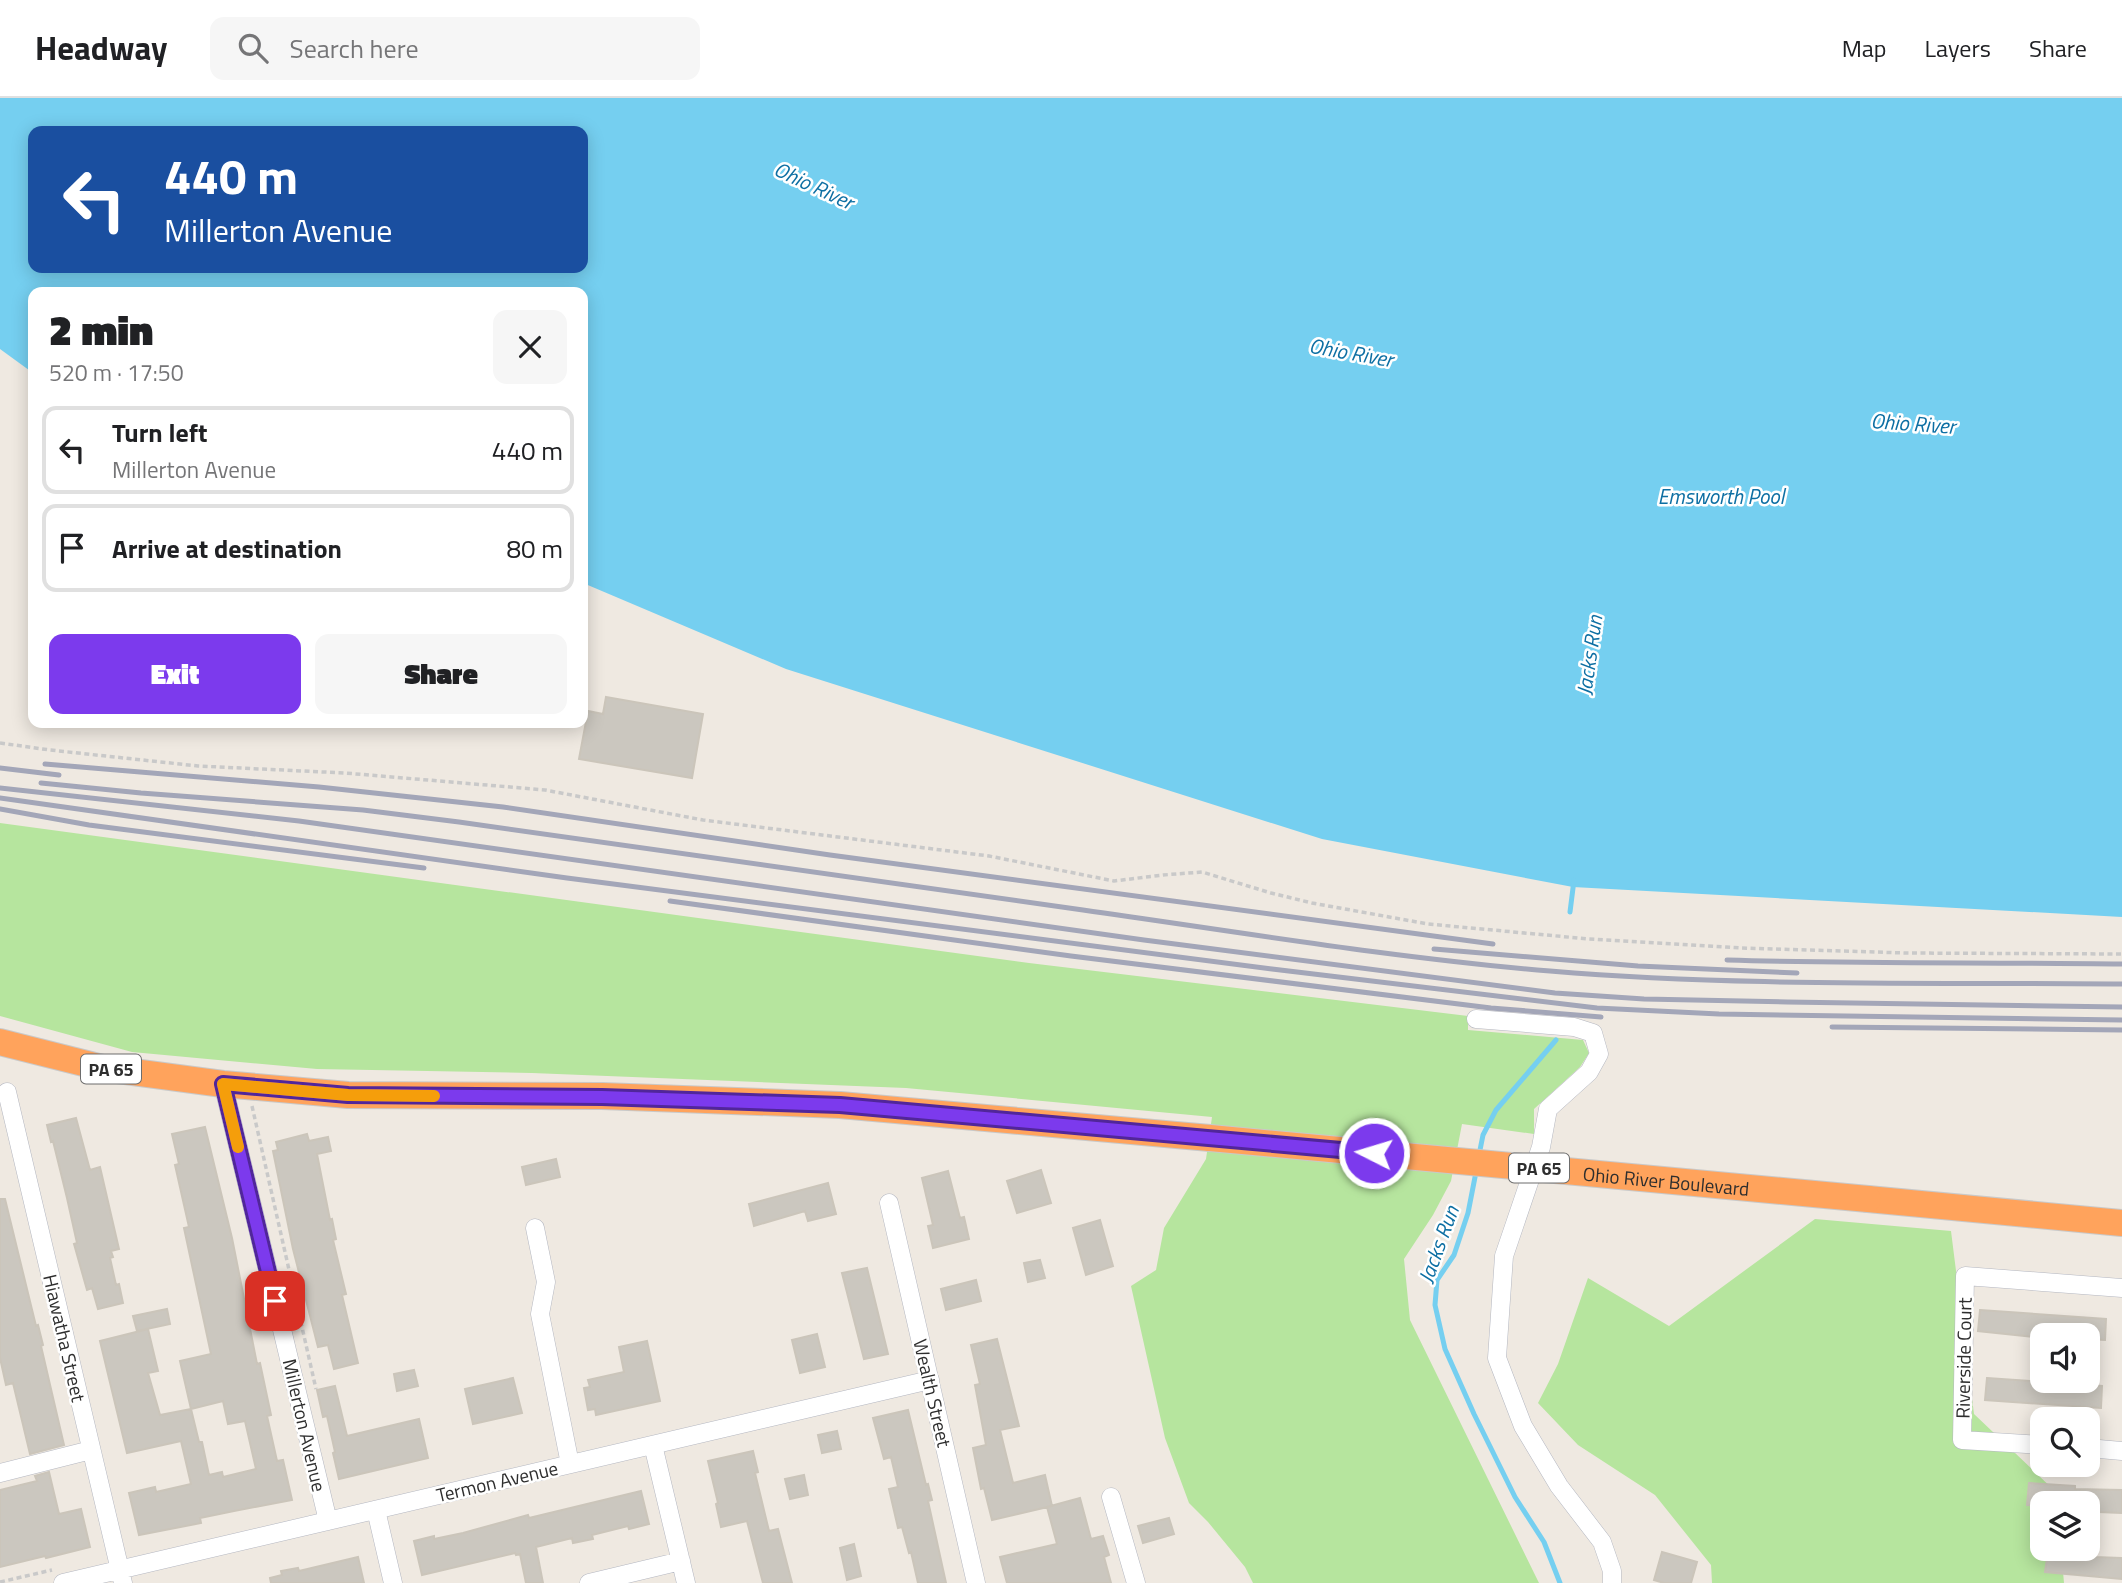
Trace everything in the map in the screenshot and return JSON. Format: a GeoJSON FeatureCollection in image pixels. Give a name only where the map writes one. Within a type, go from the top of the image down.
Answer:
{"type":"FeatureCollection","features":[{"type":"Feature","properties":{"kind":"highway","name":"Ohio River Boulevard"},"geometry":{"type":"LineString","coordinates":[[0,1042],[103,1068],[225,1090],[348,1095],[602,1097],[840,1105],[2122,1223]]}},
{"type":"Feature","properties":{"kind":"street"},"geometry":{"type":"LineString","coordinates":[[1476,1019],[1574,1027],[1593,1033],[1599,1054],[1589,1072],[1548,1109],[1541,1147],[1504,1256],[1497,1358],[1523,1426],[1559,1486],[1602,1542],[1612,1571],[1612,1583]]}},
{"type":"Feature","properties":{"kind":"street","name":"Millerton Avenue"},"geometry":{"type":"LineString","coordinates":[[225,1090],[328,1521]]}},
{"type":"Feature","properties":{"kind":"street","name":"Hiawatha Street"},"geometry":{"type":"LineString","coordinates":[[7,1092],[122,1576]]}},
{"type":"Feature","properties":{"kind":"street","name":"Wealth Street"},"geometry":{"type":"LineString","coordinates":[[890,1203],[976,1583]]}},
{"type":"Feature","properties":{"kind":"street"},"geometry":{"type":"LineString","coordinates":[[535,1228],[546,1282],[540,1314],[570,1464]]}},
{"type":"Feature","properties":{"kind":"street","name":"Riverside Court"},"geometry":{"type":"LineString","coordinates":[[2030,1444],[1962,1440],[1965,1276],[2122,1287]]}},
{"type":"Feature","properties":{"kind":"street","name":"Termon Avenue"},"geometry":{"type":"LineString","coordinates":[[63,1583],[122,1576],[328,1521],[930,1380]]}},
{"type":"Feature","properties":{"kind":"street"},"geometry":{"type":"LineString","coordinates":[[653,1445],[686,1583]]}},
{"type":"Feature","properties":{"kind":"street"},"geometry":{"type":"LineString","coordinates":[[2100,1449],[2122,1451]]}},
{"type":"Feature","properties":{"kind":"street"},"geometry":{"type":"LineString","coordinates":[[0,1473],[91,1450]]}},
{"type":"Feature","properties":{"kind":"street"},"geometry":{"type":"LineString","coordinates":[[1111,1497],[1136,1583]]}},
{"type":"Feature","properties":{"kind":"street"},"geometry":{"type":"LineString","coordinates":[[376,1510],[393,1583]]}},
{"type":"Feature","properties":{"kind":"street"},"geometry":{"type":"LineString","coordinates":[[589,1583],[681,1561]]}},
{"type":"Feature","properties":{"kind":"path"},"geometry":{"type":"LineString","coordinates":[[0,743],[198,766],[345,773],[545,790],[703,820],[989,856],[1114,881],[1202,872],[1271,894],[1428,924],[1589,939],[1742,948],[1907,953],[2122,954]]}},
{"type":"Feature","properties":{"kind":"path"},"geometry":{"type":"LineString","coordinates":[[225,1090],[251,1099],[317,1395]]}},
{"type":"Feature","properties":{"kind":"green space"},"geometry":{"type":"Polygon","coordinates":[[[0,823],[1029,963],[1468,1016],[1468,1030],[1583,1040],[1589,1053],[1580,1067],[1534,1109],[1534,1134],[1462,1124],[1451,1181],[1433,1215],[1404,1259],[1410,1320],[1539,1583],[1253,1583],[1245,1567],[1189,1503],[1165,1438],[1131,1286],[1156,1270],[1164,1228],[1206,1159],[1212,1117],[906,1088],[532,1073],[317,1069],[132,1052],[0,1016],[0,823]]]}},
{"type":"Feature","properties":{"kind":"green space"},"geometry":{"type":"Polygon","coordinates":[[[1815,1219],[1951,1231],[1974,1414],[2030,1467],[2030,1477],[2040,1477],[2055,1491],[2030,1491],[2030,1561],[2062,1561],[2064,1583],[1712,1583],[1711,1565],[1655,1495],[1578,1445],[1538,1403],[1558,1364],[1588,1278],[1669,1326],[1815,1219]]]}},
{"type":"Feature","properties":{"kind":"water","name":"Emsworth Pool"},"geometry":{"type":"Polygon","coordinates":[[[0,98],[2122,98],[2122,917],[1573,887],[1322,839],[786,669],[588,585],[588,287],[28,287],[28,369],[0,349],[0,98]]]}},
{"type":"Feature","properties":{"kind":"building"},"geometry":{"type":"Polygon","coordinates":[[[606,697],[703,714],[692,778],[579,759],[585,728],[588,728],[588,711],[603,714],[606,697]]]}},
{"type":"Feature","properties":{"kind":"building"},"geometry":{"type":"Polygon","coordinates":[[[76,1118],[90,1170],[100,1167],[119,1249],[111,1251],[113,1257],[110,1258],[123,1303],[98,1309],[92,1288],[87,1290],[74,1244],[77,1243],[67,1198],[47,1125],[76,1118]]]}},
{"type":"Feature","properties":{"kind":"building"},"geometry":{"type":"Polygon","coordinates":[[[205,1127],[232,1238],[257,1364],[260,1363],[271,1415],[267,1416],[277,1461],[283,1460],[292,1500],[200,1518],[201,1523],[139,1535],[129,1493],[155,1487],[156,1492],[191,1484],[181,1441],[127,1453],[100,1341],[148,1329],[158,1371],[148,1373],[160,1415],[191,1409],[180,1361],[211,1354],[184,1228],[189,1227],[175,1165],[179,1164],[172,1134],[205,1127]],[[223,1401],[191,1409],[209,1475],[222,1472],[223,1477],[256,1469],[245,1421],[228,1424],[223,1401]]]}},
{"type":"Feature","properties":{"kind":"building"},"geometry":{"type":"Polygon","coordinates":[[[307,1134],[309,1141],[328,1137],[331,1151],[317,1154],[346,1294],[342,1295],[358,1363],[334,1369],[328,1345],[318,1347],[293,1249],[273,1151],[278,1150],[276,1142],[307,1134]]]}},
{"type":"Feature","properties":{"kind":"building"},"geometry":{"type":"Polygon","coordinates":[[[556,1159],[560,1177],[526,1185],[522,1167],[556,1159]]]}},
{"type":"Feature","properties":{"kind":"building"},"geometry":{"type":"Polygon","coordinates":[[[1041,1170],[1051,1203],[1017,1213],[1007,1181],[1041,1170]]]}},
{"type":"Feature","properties":{"kind":"building"},"geometry":{"type":"Polygon","coordinates":[[[948,1171],[960,1218],[964,1217],[969,1239],[933,1248],[928,1226],[933,1225],[922,1178],[948,1171]]]}},
{"type":"Feature","properties":{"kind":"building"},"geometry":{"type":"Polygon","coordinates":[[[828,1183],[836,1214],[808,1221],[805,1211],[754,1226],[749,1204],[828,1183]]]}},
{"type":"Feature","properties":{"kind":"building"},"geometry":{"type":"Polygon","coordinates":[[[0,1199],[5,1199],[36,1326],[38,1325],[64,1445],[30,1454],[13,1383],[6,1385],[0,1358],[0,1199]]]}},
{"type":"Feature","properties":{"kind":"building"},"geometry":{"type":"Polygon","coordinates":[[[1100,1220],[1113,1266],[1086,1275],[1073,1228],[1100,1220]]]}},
{"type":"Feature","properties":{"kind":"building"},"geometry":{"type":"Polygon","coordinates":[[[1040,1260],[1045,1278],[1028,1282],[1024,1263],[1040,1260]]]}},
{"type":"Feature","properties":{"kind":"building"},"geometry":{"type":"Polygon","coordinates":[[[867,1268],[888,1354],[864,1359],[842,1273],[867,1268]]]}},
{"type":"Feature","properties":{"kind":"building"},"geometry":{"type":"Polygon","coordinates":[[[976,1280],[981,1301],[946,1310],[941,1289],[976,1280]]]}},
{"type":"Feature","properties":{"kind":"building"},"geometry":{"type":"Polygon","coordinates":[[[167,1309],[170,1324],[137,1331],[133,1316],[167,1309]]]}},
{"type":"Feature","properties":{"kind":"building"},"geometry":{"type":"Polygon","coordinates":[[[1980,1310],[2106,1319],[2105,1340],[2100,1340],[2100,1323],[2030,1323],[2030,1336],[1978,1331],[1980,1310]]]}},
{"type":"Feature","properties":{"kind":"building"},"geometry":{"type":"Polygon","coordinates":[[[817,1334],[825,1367],[800,1373],[792,1340],[817,1334]]]}},
{"type":"Feature","properties":{"kind":"building"},"geometry":{"type":"Polygon","coordinates":[[[997,1339],[1019,1426],[1000,1430],[1013,1483],[1045,1475],[1052,1506],[992,1520],[984,1488],[981,1489],[973,1448],[986,1445],[975,1385],[980,1384],[971,1345],[997,1339]]]}},
{"type":"Feature","properties":{"kind":"building"},"geometry":{"type":"Polygon","coordinates":[[[647,1341],[660,1401],[596,1415],[595,1409],[588,1410],[584,1388],[590,1387],[588,1380],[624,1372],[619,1347],[647,1341]]]}},
{"type":"Feature","properties":{"kind":"building"},"geometry":{"type":"Polygon","coordinates":[[[414,1370],[418,1386],[397,1391],[394,1374],[414,1370]]]}},
{"type":"Feature","properties":{"kind":"building"},"geometry":{"type":"Polygon","coordinates":[[[513,1378],[522,1413],[473,1424],[465,1389],[513,1378]]]}},
{"type":"Feature","properties":{"kind":"building"},"geometry":{"type":"Polygon","coordinates":[[[1987,1378],[2030,1381],[2030,1393],[2100,1393],[2102,1386],[2101,1408],[1985,1400],[1987,1378]]]}},
{"type":"Feature","properties":{"kind":"building"},"geometry":{"type":"Polygon","coordinates":[[[335,1386],[347,1436],[419,1419],[428,1458],[339,1479],[327,1416],[323,1417],[317,1390],[335,1386]]]}},
{"type":"Feature","properties":{"kind":"building"},"geometry":{"type":"Polygon","coordinates":[[[908,1410],[932,1500],[928,1501],[946,1583],[918,1583],[902,1527],[898,1528],[889,1489],[898,1487],[891,1457],[884,1459],[873,1418],[908,1410]]]}},
{"type":"Feature","properties":{"kind":"building"},"geometry":{"type":"Polygon","coordinates":[[[837,1431],[841,1449],[822,1453],[818,1435],[837,1431]]]}},
{"type":"Feature","properties":{"kind":"building"},"geometry":{"type":"Polygon","coordinates":[[[753,1451],[758,1472],[755,1473],[769,1531],[778,1529],[792,1583],[763,1583],[747,1521],[721,1527],[708,1461],[753,1451]]]}},
{"type":"Feature","properties":{"kind":"building"},"geometry":{"type":"Polygon","coordinates":[[[49,1472],[59,1514],[81,1509],[90,1547],[0,1567],[0,1490],[37,1481],[35,1476],[49,1472]]]}},
{"type":"Feature","properties":{"kind":"building"},"geometry":{"type":"Polygon","coordinates":[[[804,1475],[808,1495],[790,1499],[785,1479],[804,1475]]]}},
{"type":"Feature","properties":{"kind":"building"},"geometry":{"type":"Polygon","coordinates":[[[2029,1483],[2075,1486],[2075,1489],[2122,1490],[2122,1513],[2100,1512],[2100,1491],[2030,1491],[2030,1505],[2027,1505],[2029,1483]]]}},
{"type":"Feature","properties":{"kind":"building"},"geometry":{"type":"Polygon","coordinates":[[[641,1491],[649,1524],[592,1535],[593,1539],[573,1543],[572,1538],[536,1547],[543,1583],[526,1583],[520,1554],[515,1553],[422,1575],[414,1541],[463,1533],[528,1515],[529,1518],[641,1491]]]}},
{"type":"Feature","properties":{"kind":"building"},"geometry":{"type":"Polygon","coordinates":[[[1080,1498],[1091,1539],[1103,1536],[1109,1555],[1104,1557],[1111,1583],[1007,1583],[1000,1557],[1057,1544],[1047,1507],[1080,1498]]]}},
{"type":"Feature","properties":{"kind":"building"},"geometry":{"type":"Polygon","coordinates":[[[1169,1518],[1174,1534],[1143,1543],[1138,1526],[1169,1518]]]}},
{"type":"Feature","properties":{"kind":"building"},"geometry":{"type":"Polygon","coordinates":[[[854,1544],[861,1576],[847,1580],[840,1548],[854,1544]]]}},
{"type":"Feature","properties":{"kind":"building"},"geometry":{"type":"Polygon","coordinates":[[[1662,1552],[1697,1562],[1691,1583],[1664,1583],[1654,1580],[1662,1552]]]}},
{"type":"Feature","properties":{"kind":"building"},"geometry":{"type":"Polygon","coordinates":[[[358,1557],[364,1583],[271,1583],[270,1578],[282,1575],[281,1571],[298,1568],[299,1571],[358,1557]]]}},
{"type":"Feature","properties":{"kind":"building"},"geometry":{"type":"Polygon","coordinates":[[[2100,1557],[2122,1558],[2122,1579],[2045,1572],[2047,1561],[2100,1561],[2100,1557]]]}},
{"type":"Feature","properties":{"kind":"waterway","name":"Jacks Run"},"geometry":{"type":"LineString","coordinates":[[1570,912],[1574,880]]}},
{"type":"Feature","properties":{"kind":"waterway","name":"Jacks Run"},"geometry":{"type":"LineString","coordinates":[[1479,1155],[1483,1135],[1496,1110],[1556,1040]]}},
{"type":"Feature","properties":{"kind":"waterway","name":"Jacks Run"},"geometry":{"type":"LineString","coordinates":[[1476,1172],[1468,1213],[1454,1255],[1437,1280],[1435,1305],[1445,1349],[1474,1414],[1515,1497],[1544,1542],[1560,1583]]}},
{"type":"Feature","properties":{"kind":"railway"},"geometry":{"type":"LineString","coordinates":[[45,764],[319,787],[503,807],[830,855],[1493,944]]}},
{"type":"Feature","properties":{"kind":"railway"},"geometry":{"type":"LineString","coordinates":[[0,768],[59,775]]}},
{"type":"Feature","properties":{"kind":"railway"},"geometry":{"type":"LineString","coordinates":[[41,783],[363,810],[459,822],[1316,944],[1492,966],[1622,976],[1765,982],[2122,984]]}},
{"type":"Feature","properties":{"kind":"railway"},"geometry":{"type":"LineString","coordinates":[[0,788],[299,821],[1144,940],[1555,993],[1644,999],[2122,1007]]}},
{"type":"Feature","properties":{"kind":"railway"},"geometry":{"type":"LineString","coordinates":[[0,798],[567,878],[1597,1008],[1719,1014],[2122,1020]]}},
{"type":"Feature","properties":{"kind":"railway"},"geometry":{"type":"LineString","coordinates":[[0,809],[89,825],[424,868]]}},
{"type":"Feature","properties":{"kind":"railway"},"geometry":{"type":"LineString","coordinates":[[670,901],[1071,956],[1491,1008],[1601,1017]]}},
{"type":"Feature","properties":{"kind":"railway"},"geometry":{"type":"LineString","coordinates":[[1434,949],[1638,966],[1797,973]]}},
{"type":"Feature","properties":{"kind":"railway"},"geometry":{"type":"LineString","coordinates":[[1727,960],[2122,964]]}},
{"type":"Feature","properties":{"kind":"railway"},"geometry":{"type":"LineString","coordinates":[[1832,1027],[2122,1030]]}},
{"type":"Feature","properties":{"kind":"slow traffic"},"geometry":{"type":"LineString","coordinates":[[238,1147],[223,1084],[348,1095],[434,1096]]}},
{"type":"Feature","properties":{"kind":"route"},"geometry":{"type":"LineString","coordinates":[[275,1301],[223,1084],[348,1095],[602,1097],[840,1105],[1374,1153]]}},
{"type":"Feature","properties":{"kind":"water label","name":"Ohio River"},"geometry":{"type":"Point","coordinates":[814,185]}},
{"type":"Feature","properties":{"kind":"water label","name":"Ohio River"},"geometry":{"type":"Point","coordinates":[1351,352]}},
{"type":"Feature","properties":{"kind":"water label","name":"Ohio River"},"geometry":{"type":"Point","coordinates":[1913,423]}}]}
